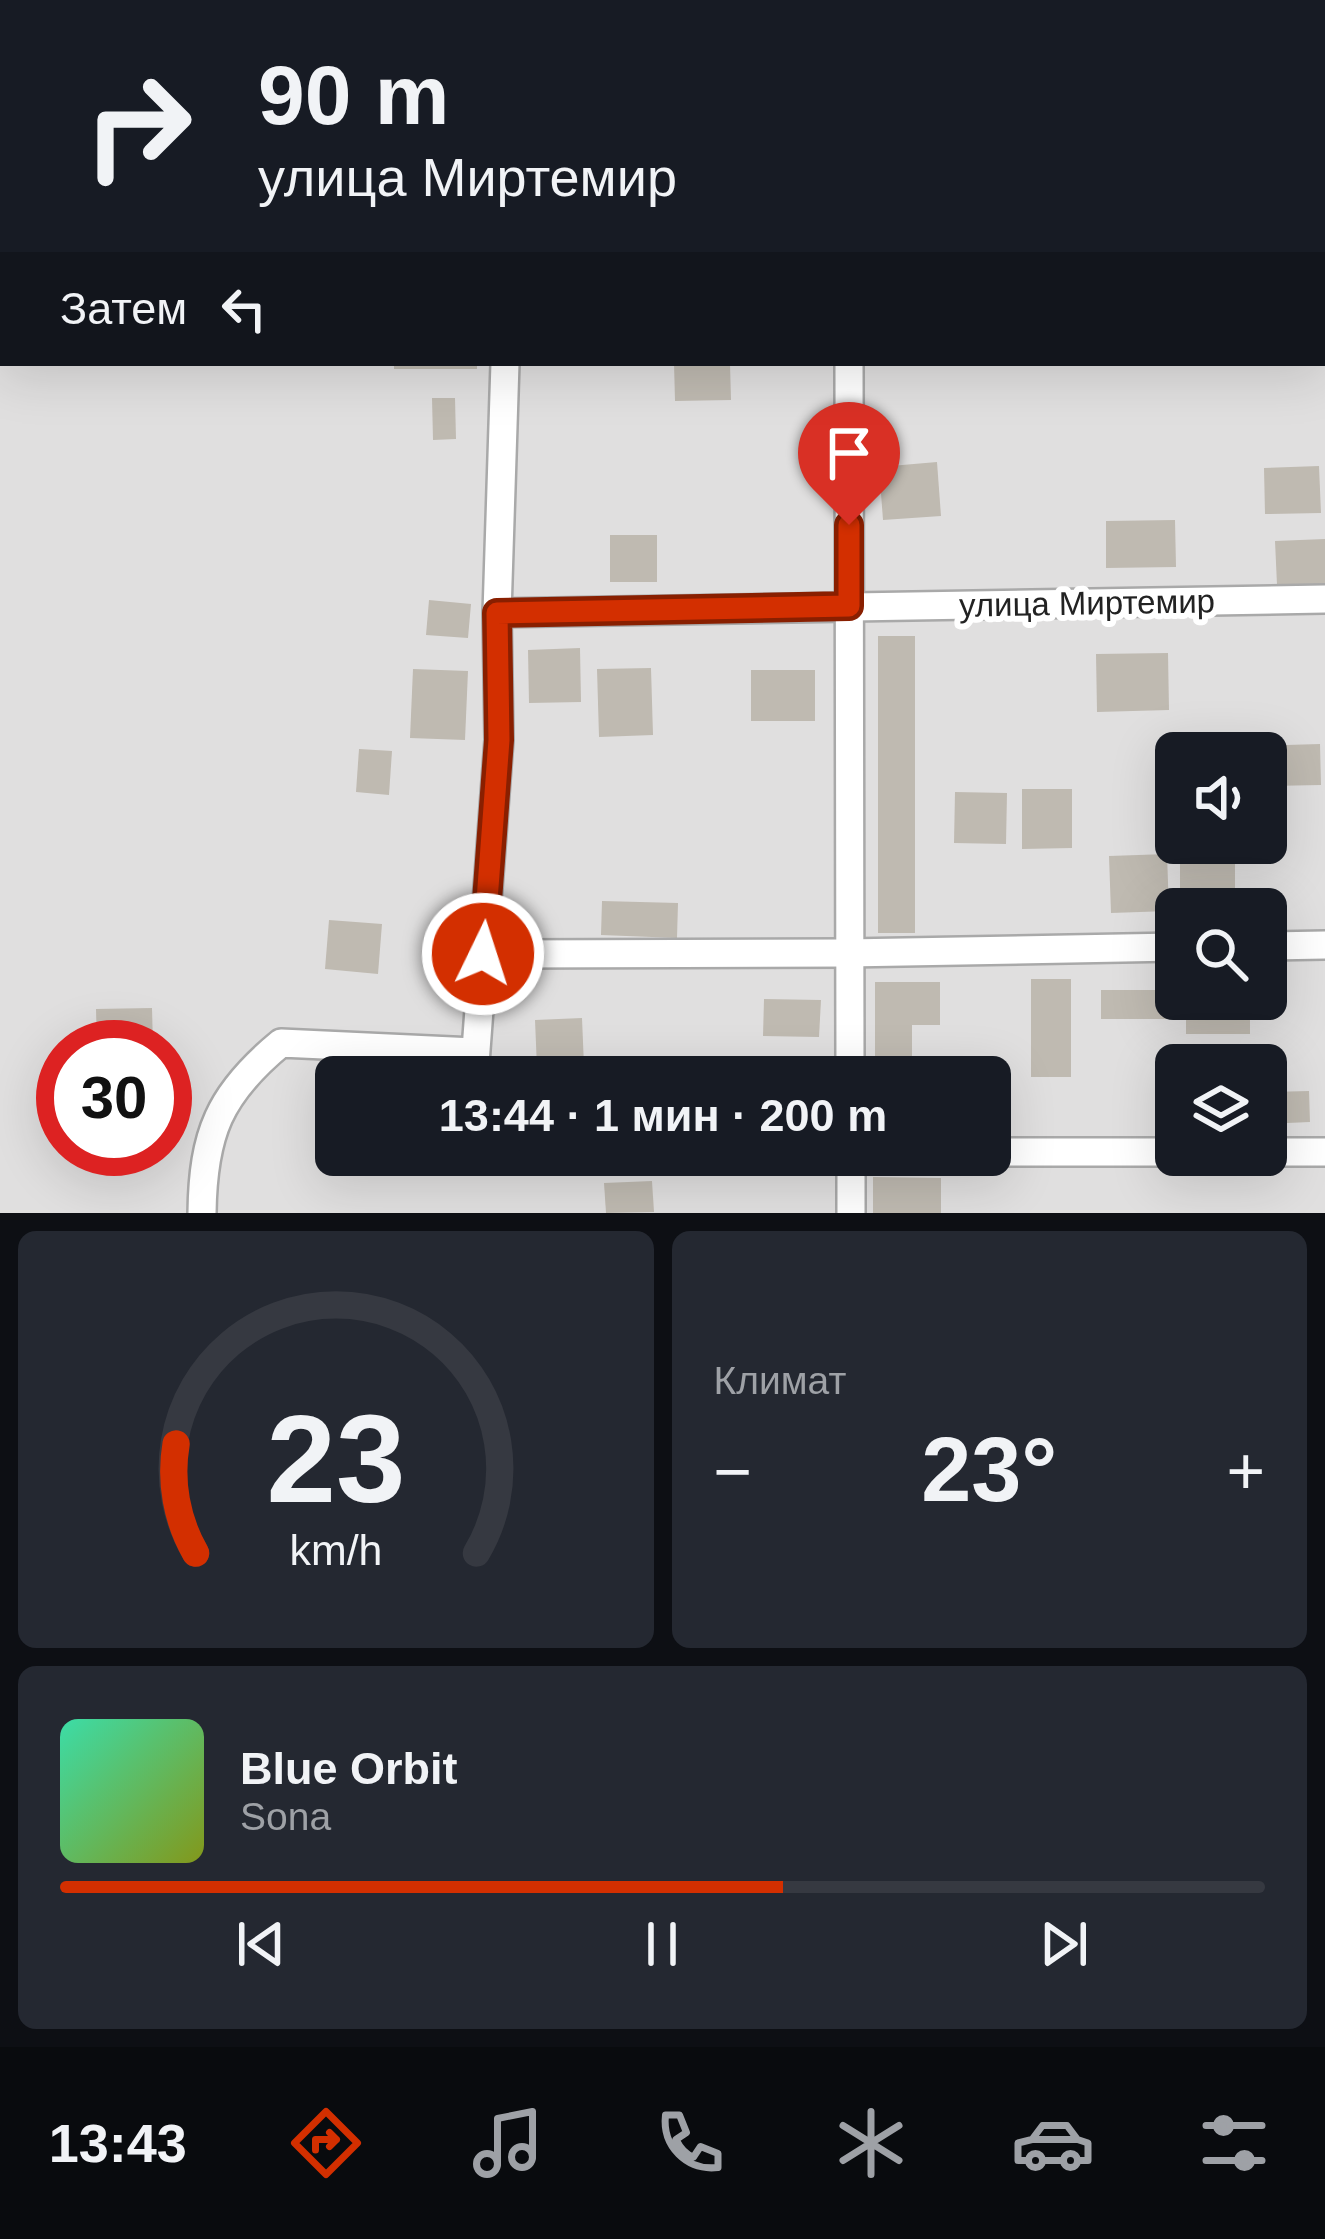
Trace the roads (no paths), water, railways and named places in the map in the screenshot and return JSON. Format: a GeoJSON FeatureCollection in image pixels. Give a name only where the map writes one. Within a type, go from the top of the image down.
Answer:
{"type":"FeatureCollection","features":[{"type":"Feature","properties":{"kind":"street"},"geometry":{"type":"LineString","coordinates":[[475,1056],[499,740],[497,613],[505,366]]}},
{"type":"Feature","properties":{"kind":"street"},"geometry":{"type":"LineString","coordinates":[[849,366],[849,1056]]}},
{"type":"Feature","properties":{"kind":"street","name":"улица Миртемир"},"geometry":{"type":"LineString","coordinates":[[497,613],[1325,599]]}},
{"type":"Feature","properties":{"kind":"street"},"geometry":{"type":"LineString","coordinates":[[1287,946],[1325,945]]}},
{"type":"Feature","properties":{"kind":"street"},"geometry":{"type":"LineString","coordinates":[[483,954],[1155,947]]}},
{"type":"Feature","properties":{"kind":"street"},"geometry":{"type":"LineString","coordinates":[[202,1213],[203,1161],[214,1125],[252,1066],[281,1042],[398,1056]]}},
{"type":"Feature","properties":{"kind":"street"},"geometry":{"type":"LineString","coordinates":[[1011,1152],[1155,1152]]}},
{"type":"Feature","properties":{"kind":"street"},"geometry":{"type":"LineString","coordinates":[[1287,1152],[1325,1152]]}},
{"type":"Feature","properties":{"kind":"street"},"geometry":{"type":"LineString","coordinates":[[850,1213],[851,1176]]}}]}
